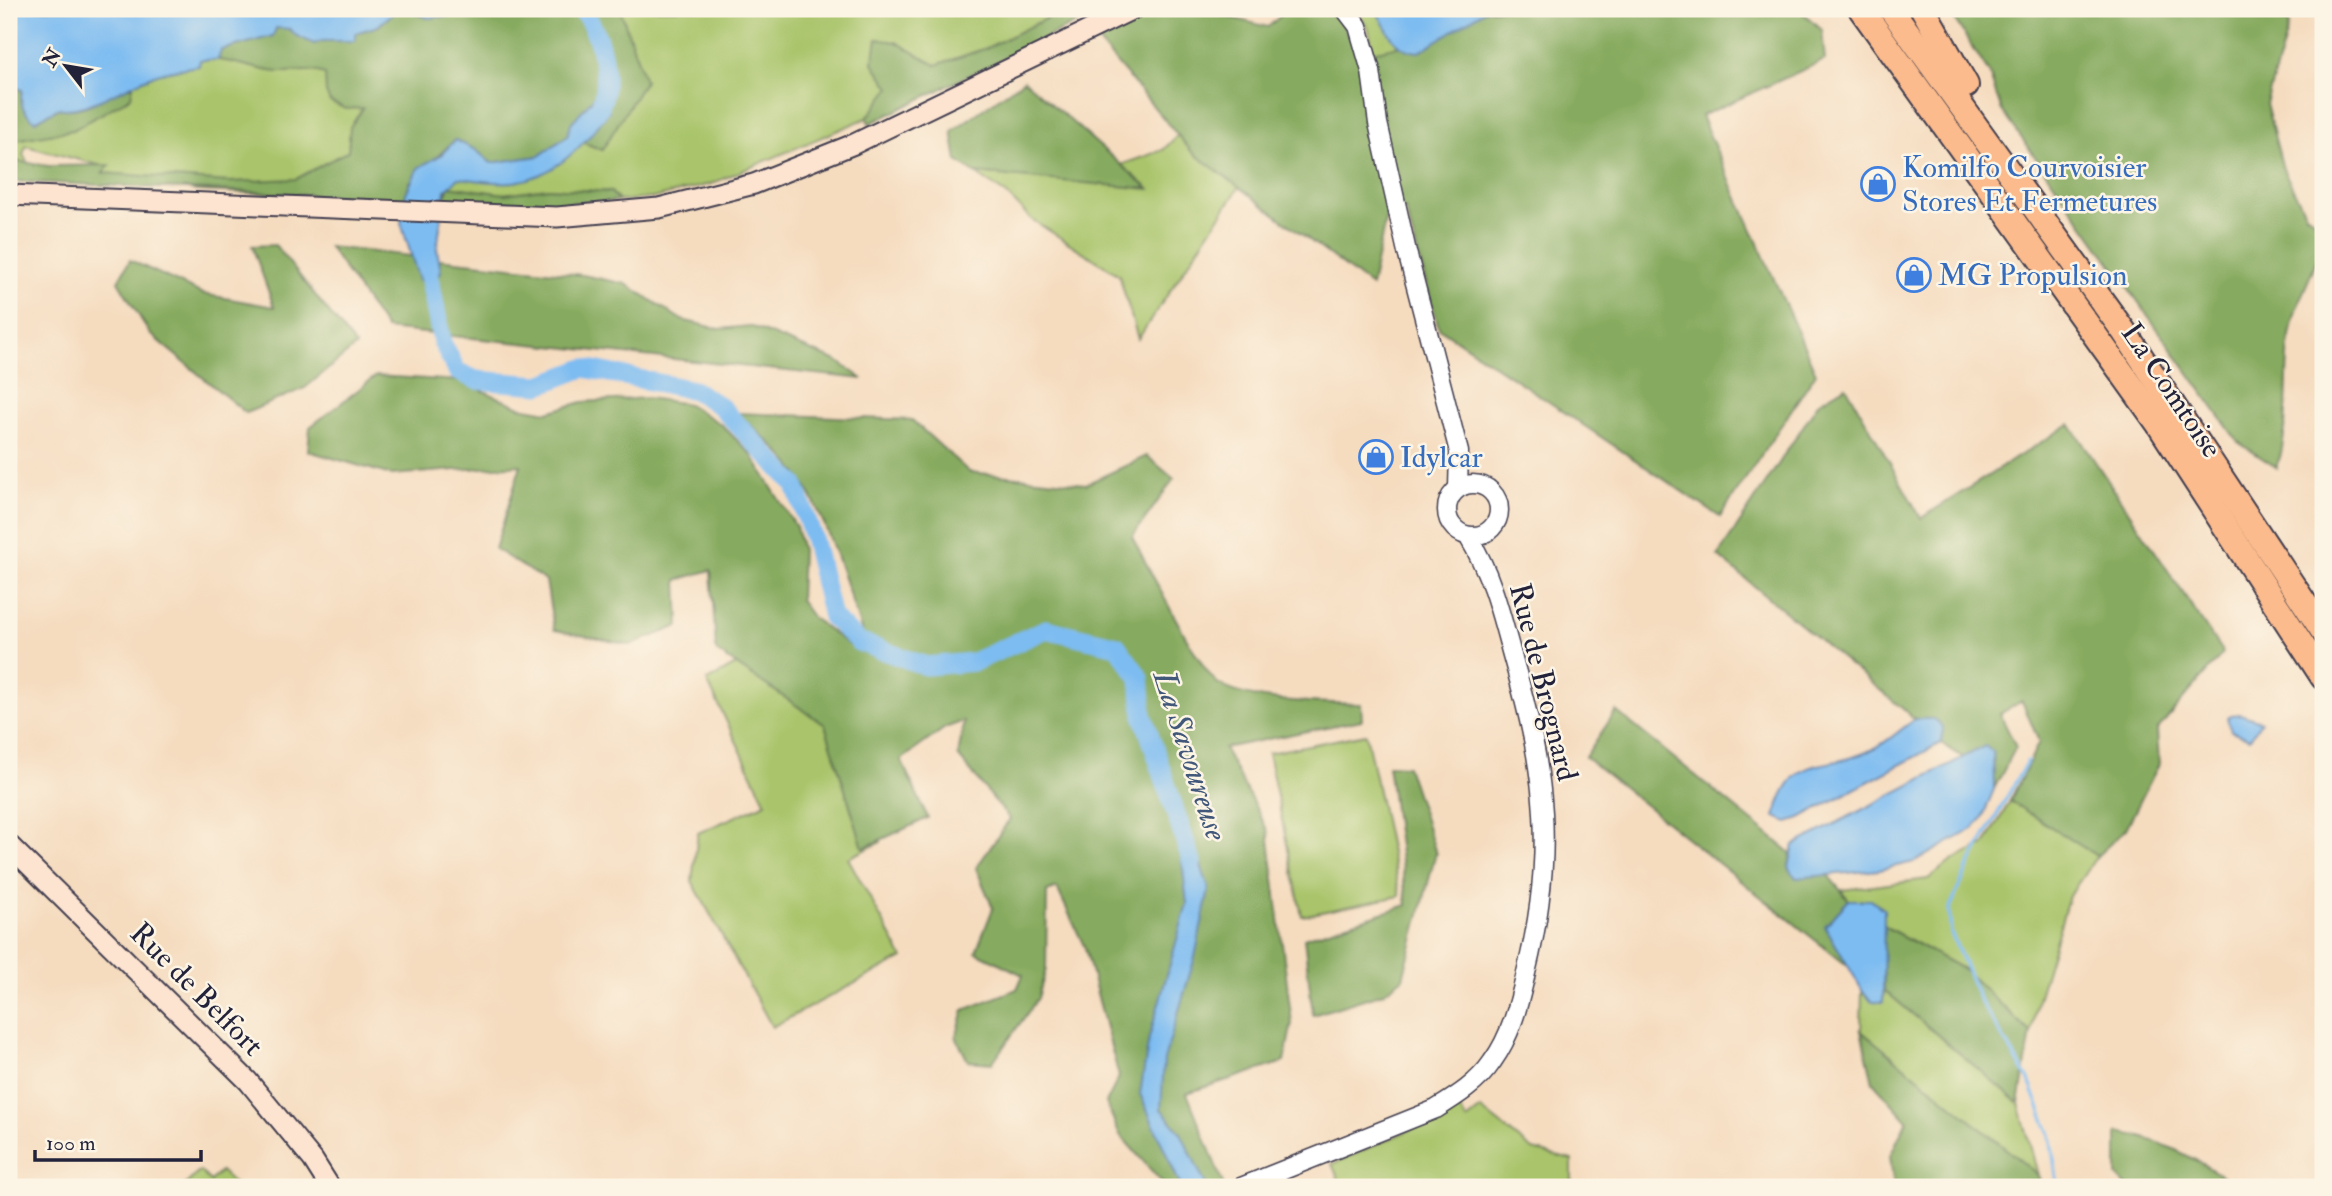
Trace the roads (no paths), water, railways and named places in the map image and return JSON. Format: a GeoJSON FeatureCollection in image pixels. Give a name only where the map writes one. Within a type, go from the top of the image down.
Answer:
{"type":"FeatureCollection","features":[{"type":"Feature","properties":{"kind":"highway"},"geometry":{"type":"LineString","coordinates":[[1846,9],[1943,120]]}},
{"type":"Feature","properties":{"kind":"highway","name":"La Comtoise"},"geometry":{"type":"LineString","coordinates":[[1861,9],[2165,433],[2323,677]]}},
{"type":"Feature","properties":{"kind":"highway","name":"La Comtoise"},"geometry":{"type":"LineString","coordinates":[[1891,9],[2036,207],[2194,434],[2323,631]]}},
{"type":"Feature","properties":{"kind":"highway"},"geometry":{"type":"LineString","coordinates":[[1923,9],[2036,207]]}},
{"type":"Feature","properties":{"kind":"main road"},"geometry":{"type":"LineString","coordinates":[[9,195],[557,217],[659,208],[754,184],[855,144],[1133,9]]}},
{"type":"Feature","properties":{"kind":"main road","name":"Rue de Belfort"},"geometry":{"type":"LineString","coordinates":[[9,845],[254,1088],[313,1160],[330,1187]]}},
{"type":"Feature","properties":{"kind":"street"},"geometry":{"type":"LineString","coordinates":[[1345,9],[1358,26],[1371,71],[1378,123],[1406,252],[1459,452],[1458,488]]}},
{"type":"Feature","properties":{"kind":"street"},"geometry":{"type":"LineString","coordinates":[[1459,452],[1480,484],[1495,495],[1499,504],[1499,515],[1489,532],[1468,536],[1458,532],[1447,515],[1451,495],[1468,484],[1480,484]]}},
{"type":"Feature","properties":{"kind":"street","name":"Rue de Brognard"},"geometry":{"type":"LineString","coordinates":[[1488,569],[1489,532]]}},
{"type":"Feature","properties":{"kind":"street","name":"Rue de Brognard"},"geometry":{"type":"LineString","coordinates":[[1241,1187],[1436,1109],[1477,1079],[1506,1039],[1518,1006],[1537,924],[1544,859],[1545,805],[1530,716],[1488,569],[1468,536]]}},
{"type":"Feature","properties":{"kind":"water"},"geometry":{"type":"Polygon","coordinates":[[[9,9],[398,9],[378,26],[355,33],[355,41],[322,41],[314,44],[295,35],[290,29],[276,28],[273,36],[221,50],[218,60],[200,60],[199,66],[149,77],[95,102],[70,109],[59,108],[35,121],[23,107],[22,90],[9,85],[9,9]]]}},
{"type":"Feature","properties":{"kind":"water"},"geometry":{"type":"Polygon","coordinates":[[[407,9],[448,9],[447,16],[428,18],[407,9]]]}},
{"type":"Feature","properties":{"kind":"water"},"geometry":{"type":"Polygon","coordinates":[[[1375,9],[1487,9],[1419,52],[1397,43],[1375,9]]]}},
{"type":"Feature","properties":{"kind":"water"},"geometry":{"type":"Polygon","coordinates":[[[602,88],[609,111],[591,135],[557,166],[529,179],[514,182],[459,178],[445,190],[437,249],[441,272],[431,284],[419,280],[401,223],[406,193],[418,168],[441,155],[455,140],[476,150],[491,163],[539,156],[567,136],[572,122],[602,88]]]}},
{"type":"Feature","properties":{"kind":"water"},"geometry":{"type":"Polygon","coordinates":[[[2240,714],[2261,721],[2250,738],[2231,731],[2227,718],[2240,714]]]}},
{"type":"Feature","properties":{"kind":"water"},"geometry":{"type":"Polygon","coordinates":[[[1915,719],[1935,719],[1943,728],[1941,743],[1800,818],[1788,822],[1775,817],[1782,795],[1791,780],[1801,772],[1875,748],[1915,719]]]}},
{"type":"Feature","properties":{"kind":"water"},"geometry":{"type":"Polygon","coordinates":[[[1985,746],[1993,752],[1994,789],[1982,819],[1973,829],[1914,862],[1879,870],[1796,878],[1789,867],[1794,845],[1985,746]]]}},
{"type":"Feature","properties":{"kind":"water","name":"La Savoureuse"},"geometry":{"type":"Polygon","coordinates":[[[1179,835],[1192,839],[1209,889],[1195,957],[1164,1060],[1161,1109],[1181,1133],[1207,1187],[1181,1187],[1140,1094],[1149,1038],[1187,904],[1179,835]]]}},
{"type":"Feature","properties":{"kind":"water"},"geometry":{"type":"Polygon","coordinates":[[[1849,900],[1871,900],[1884,910],[1883,1002],[1872,1002],[1862,990],[1825,926],[1849,900]]]}},
{"type":"Feature","properties":{"kind":"waterway","name":"La Savoureuse"},"geometry":{"type":"LineString","coordinates":[[581,9],[594,30],[603,59],[604,88],[597,112]]}},
{"type":"Feature","properties":{"kind":"waterway","name":"La Savoureuse"},"geometry":{"type":"LineString","coordinates":[[426,259],[442,342],[457,371],[476,380],[540,385],[584,368],[694,390],[720,406],[795,485],[813,537],[832,617],[859,642],[926,666],[974,662],[1046,629],[1117,646],[1140,678],[1143,715],[1192,862]]}},
{"type":"Feature","properties":{"kind":"waterway"},"geometry":{"type":"LineString","coordinates":[[2027,761],[1968,867],[1949,910],[1951,933],[1980,1001],[2028,1078],[2050,1135],[2058,1187]]}},
{"type":"Feature","properties":{"kind":"place","name":"Komilfo Courvoisier Stores Et Fermetures"},"geometry":{"type":"Point","coordinates":[1878,184]}},
{"type":"Feature","properties":{"kind":"place","name":"MG Propulsion"},"geometry":{"type":"Point","coordinates":[1914,275]}},
{"type":"Feature","properties":{"kind":"place","name":"Idylcar"},"geometry":{"type":"Point","coordinates":[1376,457]}}]}
